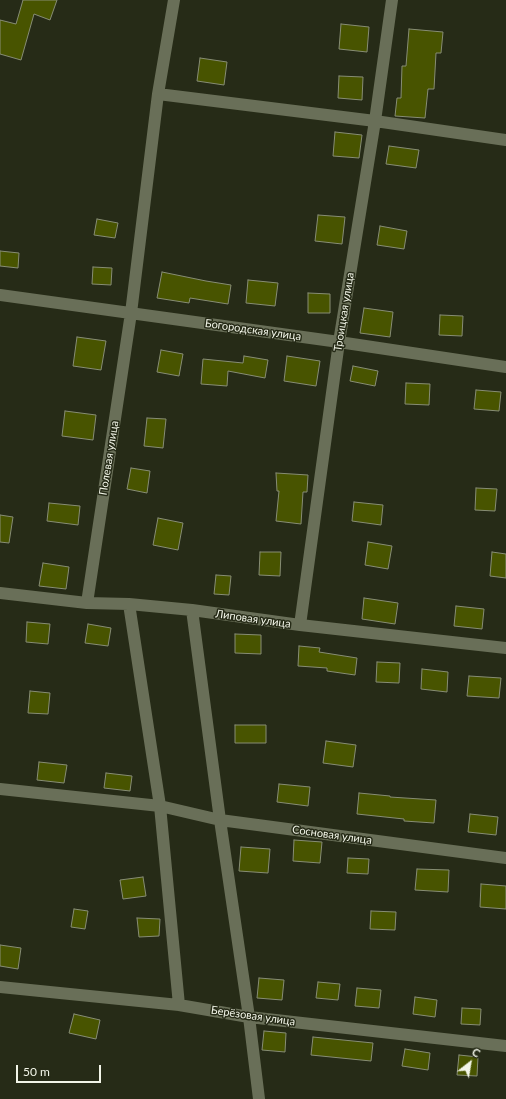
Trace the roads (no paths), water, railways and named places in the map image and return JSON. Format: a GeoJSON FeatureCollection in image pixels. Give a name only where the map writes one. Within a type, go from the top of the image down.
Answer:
{"type":"FeatureCollection","features":[{"type":"Feature","properties":{"kind":"street"},"geometry":{"type":"LineString","coordinates":[[131,313],[158,94],[174,0]]}},
{"type":"Feature","properties":{"kind":"street","name":"Троицкая улица"},"geometry":{"type":"LineString","coordinates":[[300,625],[339,342],[375,121],[392,0]]}},
{"type":"Feature","properties":{"kind":"street"},"geometry":{"type":"LineString","coordinates":[[158,94],[375,121],[506,140]]}},
{"type":"Feature","properties":{"kind":"street","name":"Богородская улица"},"geometry":{"type":"LineString","coordinates":[[0,295],[339,342],[506,367]]}},
{"type":"Feature","properties":{"kind":"street","name":"Полевая улица"},"geometry":{"type":"LineString","coordinates":[[87,603],[131,313]]}},
{"type":"Feature","properties":{"kind":"street","name":"Липовая улица"},"geometry":{"type":"LineString","coordinates":[[0,593],[87,603],[129,604],[192,610],[300,625],[506,648]]}},
{"type":"Feature","properties":{"kind":"street"},"geometry":{"type":"LineString","coordinates":[[129,604],[160,806],[179,1005]]}},
{"type":"Feature","properties":{"kind":"street"},"geometry":{"type":"LineString","coordinates":[[192,610],[220,820],[249,1017],[259,1099]]}},
{"type":"Feature","properties":{"kind":"street","name":"Сосновая улица"},"geometry":{"type":"LineString","coordinates":[[0,789],[160,806],[220,820],[506,858]]}},
{"type":"Feature","properties":{"kind":"street","name":"Берёзовая улица"},"geometry":{"type":"LineString","coordinates":[[0,987],[179,1005],[249,1017],[506,1046]]}}]}
